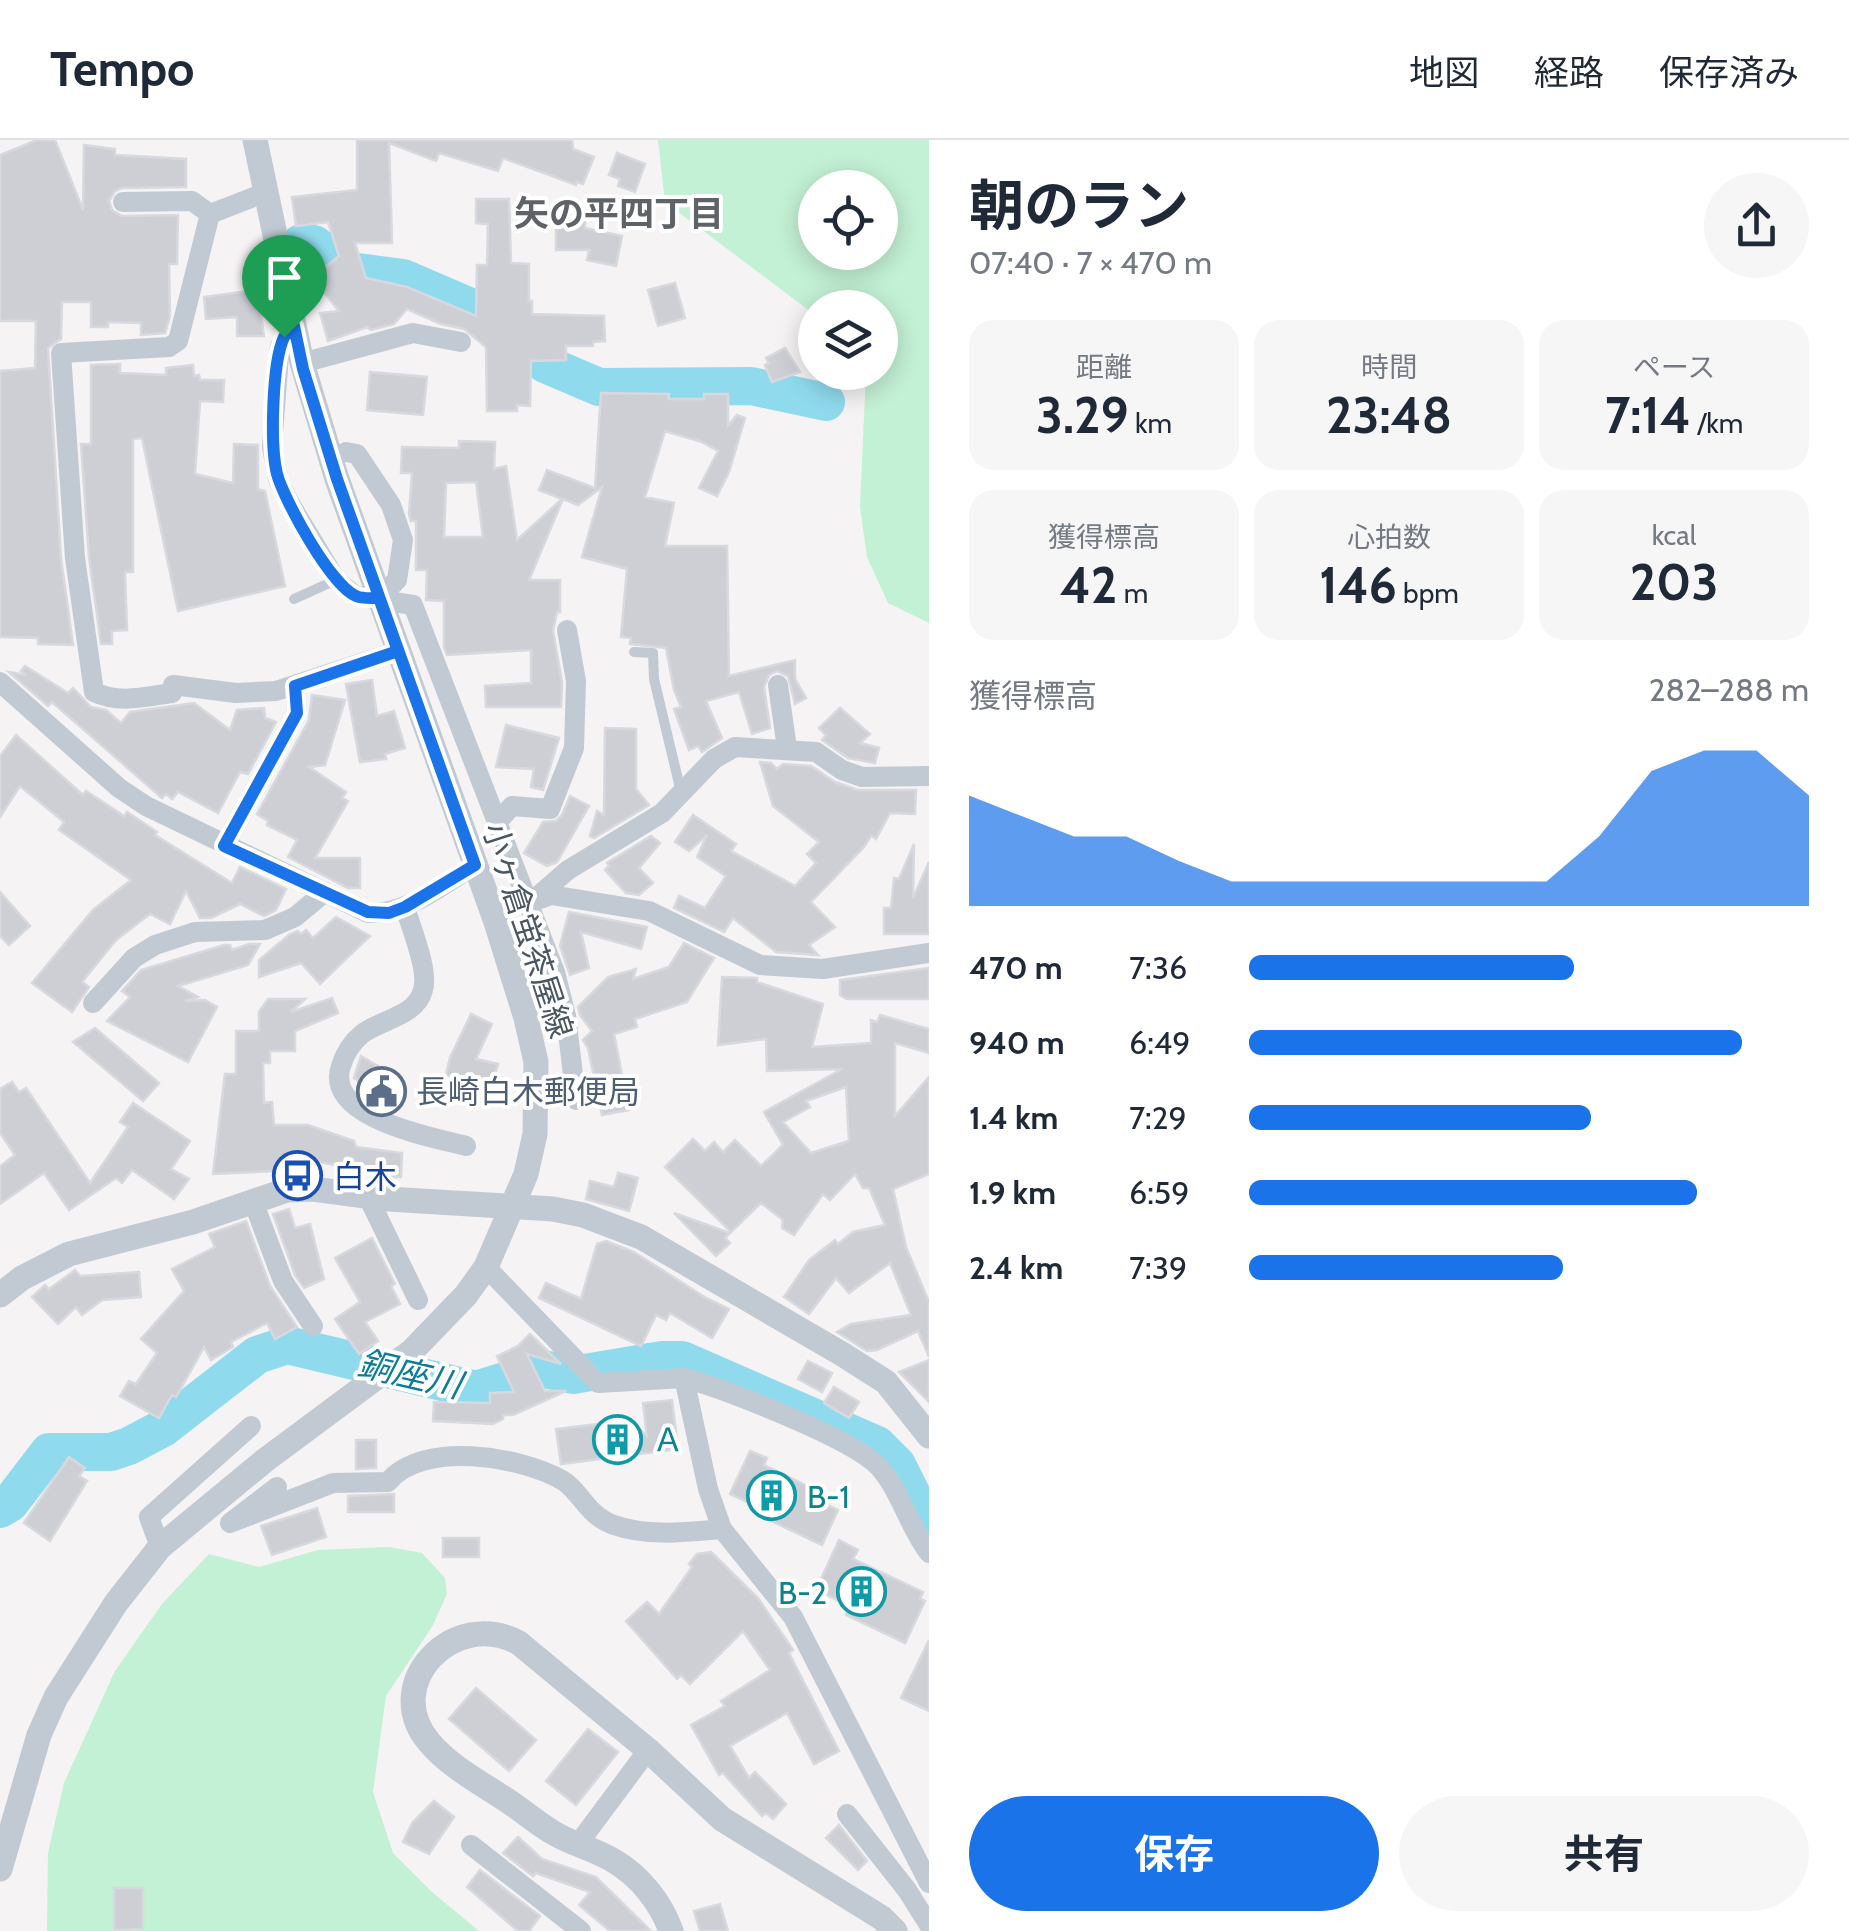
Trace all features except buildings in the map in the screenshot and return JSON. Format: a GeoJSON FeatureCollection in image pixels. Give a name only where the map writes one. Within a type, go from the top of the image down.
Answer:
{"type":"FeatureCollection","features":[{"type":"Feature","properties":{"kind":"street","name":"小ヶ倉蛍茶屋線"},"geometry":{"type":"LineString","coordinates":[[0,1869],[28,1768],[56,1697],[116,1603],[160,1548],[264,1461],[412,1351],[466,1295],[486,1267],[532,1156],[536,1062],[512,973],[337,479],[302,363],[254,140]]}},
{"type":"Feature","properties":{"kind":"street"},"geometry":{"type":"LineString","coordinates":[[210,214],[264,193]]}},
{"type":"Feature","properties":{"kind":"street"},"geometry":{"type":"LineString","coordinates":[[123,202],[192,201],[210,214]]}},
{"type":"Feature","properties":{"kind":"street"},"geometry":{"type":"LineString","coordinates":[[210,214],[178,340],[169,347],[61,353],[75,558],[94,692],[108,699],[130,700],[172,693],[173,686],[276,692],[398,651]]}},
{"type":"Feature","properties":{"kind":"street"},"geometry":{"type":"LineString","coordinates":[[294,326],[280,346],[272,447],[278,479],[336,580],[356,596],[413,605],[555,972],[566,1016],[576,1100]]}},
{"type":"Feature","properties":{"kind":"street"},"geometry":{"type":"LineString","coordinates":[[302,363],[413,333],[460,342]]}},
{"type":"Feature","properties":{"kind":"street"},"geometry":{"type":"LineString","coordinates":[[346,452],[356,454],[386,495],[402,540],[397,580],[379,598]]}},
{"type":"Feature","properties":{"kind":"street"},"geometry":{"type":"LineString","coordinates":[[498,822],[512,806],[550,809],[574,748],[576,681],[567,630]]}},
{"type":"Feature","properties":{"kind":"street"},"geometry":{"type":"LineString","coordinates":[[0,682],[119,788],[172,821],[368,912],[389,913],[405,907],[475,865]]}},
{"type":"Feature","properties":{"kind":"street"},"geometry":{"type":"LineString","coordinates":[[224,846],[297,713],[295,686]]}},
{"type":"Feature","properties":{"kind":"street"},"geometry":{"type":"LineString","coordinates":[[778,686],[787,748]]}},
{"type":"Feature","properties":{"kind":"street"},"geometry":{"type":"LineString","coordinates":[[530,902],[568,870],[662,813],[724,751],[735,747],[816,752],[842,770],[862,777],[929,776]]}},
{"type":"Feature","properties":{"kind":"street"},"geometry":{"type":"LineString","coordinates":[[93,1002],[134,958],[155,945],[195,932],[265,930],[294,918],[325,892]]}},
{"type":"Feature","properties":{"kind":"street"},"geometry":{"type":"LineString","coordinates":[[530,902],[551,895],[649,911],[760,965],[823,969],[929,953]]}},
{"type":"Feature","properties":{"kind":"street"},"geometry":{"type":"LineString","coordinates":[[405,907],[424,977],[421,996],[408,1010],[364,1032],[350,1045],[338,1075],[341,1089],[352,1104],[393,1126],[466,1146]]}},
{"type":"Feature","properties":{"kind":"street"},"geometry":{"type":"LineString","coordinates":[[0,1295],[22,1278],[69,1254],[192,1222],[287,1190],[513,1204],[583,1216],[641,1238],[694,1266],[886,1382],[929,1436]]}},
{"type":"Feature","properties":{"kind":"street"},"geometry":{"type":"LineString","coordinates":[[368,1196],[418,1300]]}},
{"type":"Feature","properties":{"kind":"street"},"geometry":{"type":"LineString","coordinates":[[253,1201],[283,1281],[313,1326]]}},
{"type":"Feature","properties":{"kind":"street"},"geometry":{"type":"LineString","coordinates":[[486,1267],[598,1384],[684,1378],[855,1448],[882,1471],[929,1554]]}},
{"type":"Feature","properties":{"kind":"street"},"geometry":{"type":"LineString","coordinates":[[684,1378],[708,1489],[722,1529],[793,1617],[929,1883]]}},
{"type":"Feature","properties":{"kind":"street"},"geometry":{"type":"LineString","coordinates":[[160,1548],[149,1516],[251,1426]]}},
{"type":"Feature","properties":{"kind":"street"},"geometry":{"type":"LineString","coordinates":[[277,1486],[230,1523],[333,1483],[388,1482],[406,1465],[477,1454],[500,1457],[566,1481],[579,1500],[611,1524],[666,1533],[722,1529]]}},
{"type":"Feature","properties":{"kind":"street"},"geometry":{"type":"LineString","coordinates":[[670,1931],[666,1916],[640,1880],[614,1860],[554,1834],[464,1773],[432,1746],[414,1717],[413,1698],[419,1676],[430,1658],[455,1638],[473,1633],[503,1634],[519,1642],[648,1750],[722,1820],[882,1918],[895,1931]]}},
{"type":"Feature","properties":{"kind":"street"},"geometry":{"type":"LineString","coordinates":[[578,1844],[648,1750]]}},
{"type":"Feature","properties":{"kind":"street"},"geometry":{"type":"LineString","coordinates":[[848,1814],[929,1925]]}},
{"type":"Feature","properties":{"kind":"street"},"geometry":{"type":"LineString","coordinates":[[472,1845],[581,1931]]}},
{"type":"Feature","properties":{"kind":"lane"},"geometry":{"type":"LineString","coordinates":[[294,598],[336,580]]}},
{"type":"Feature","properties":{"kind":"lane"},"geometry":{"type":"LineString","coordinates":[[634,652],[654,654],[654,679],[682,793]]}},
{"type":"Feature","properties":{"kind":"green space"},"geometry":{"type":"Polygon","coordinates":[[[658,140],[929,140],[929,623],[888,603],[867,557],[860,507],[865,390],[898,390],[898,290],[798,290],[798,302],[665,202],[658,140]]]}},
{"type":"Feature","properties":{"kind":"green space"},"geometry":{"type":"Polygon","coordinates":[[[389,1547],[422,1553],[445,1578],[447,1594],[433,1625],[386,1696],[373,1792],[393,1853],[479,1931],[47,1931],[48,1853],[64,1783],[115,1671],[162,1604],[209,1554],[259,1567],[318,1550],[389,1547]]]}},
{"type":"Feature","properties":{"kind":"waterway"},"geometry":{"type":"LineString","coordinates":[[301,243],[314,244],[350,271],[403,278],[489,315],[545,364],[599,387],[751,386],[826,402]]}},
{"type":"Feature","properties":{"kind":"waterway","name":"銅座川"},"geometry":{"type":"LineString","coordinates":[[0,1509],[10,1503],[49,1452],[111,1452],[129,1446],[163,1428],[257,1355],[287,1345],[476,1390],[544,1369],[573,1375],[682,1360],[877,1445],[897,1465],[929,1529]]}},
{"type":"Feature","properties":{"kind":"place","name":"長崎白木郵便局"},"geometry":{"type":"Point","coordinates":[381,1091]}},
{"type":"Feature","properties":{"kind":"place","name":"白木"},"geometry":{"type":"Point","coordinates":[298,1176]}},
{"type":"Feature","properties":{"kind":"place","name":"Ａ"},"geometry":{"type":"Point","coordinates":[617,1439]}},
{"type":"Feature","properties":{"kind":"place","name":"B-1"},"geometry":{"type":"Point","coordinates":[772,1496]}},
{"type":"Feature","properties":{"kind":"place","name":"B-2"},"geometry":{"type":"Point","coordinates":[862,1592]}},
{"type":"Feature","properties":{"kind":"district","name":"矢の平四丁目"},"geometry":{"type":"Point","coordinates":[619,213]}},
{"type":"Feature","properties":{"kind":"route"},"geometry":{"type":"LineString","coordinates":[[294,326],[337,479],[475,865],[389,913],[368,912],[224,846],[297,713],[295,686],[398,651],[379,598],[356,596],[336,580],[278,479],[272,447],[280,346],[284,337],[294,326]]}}]}
